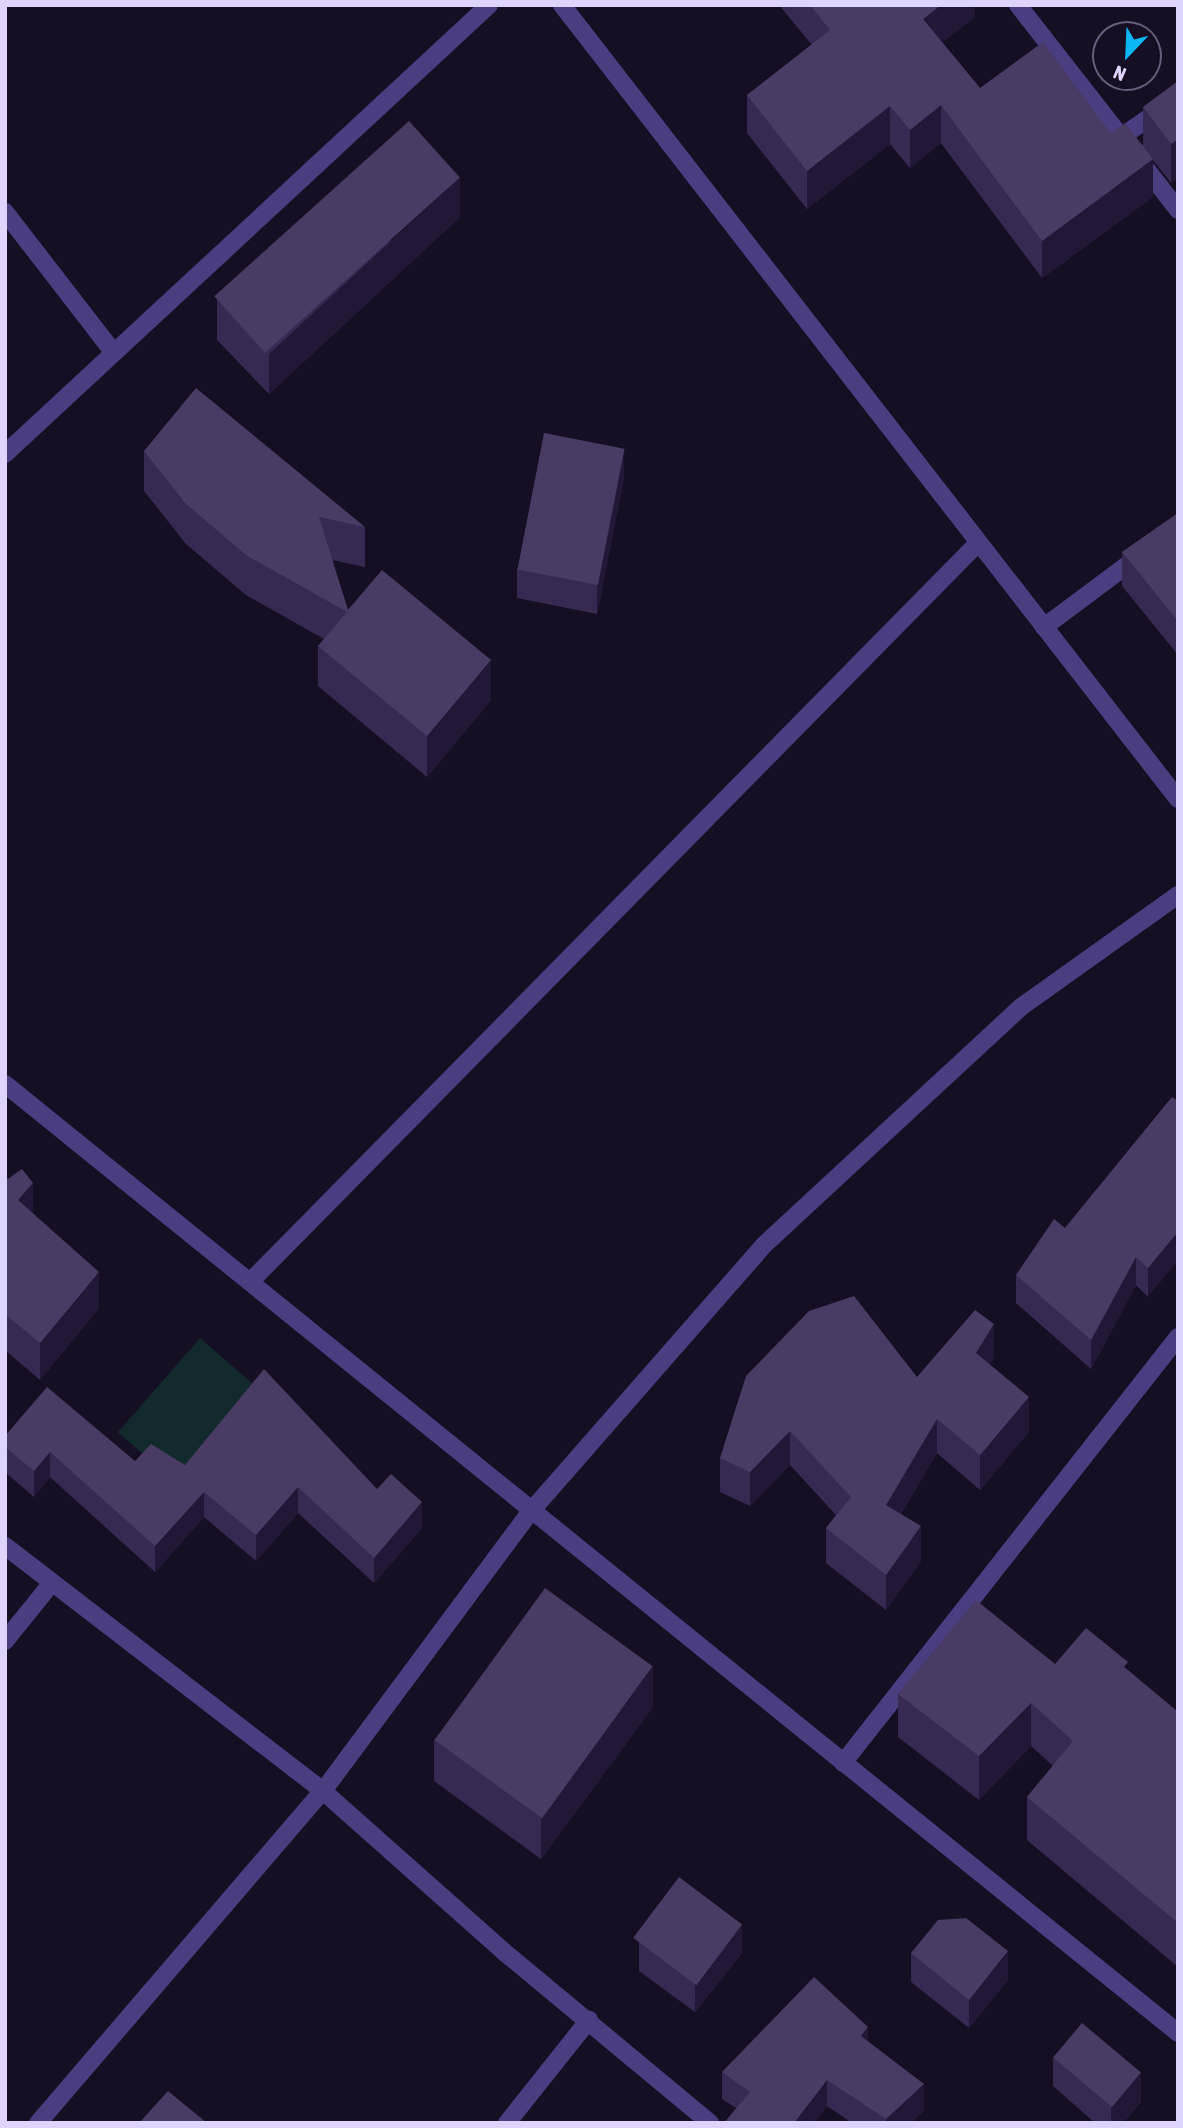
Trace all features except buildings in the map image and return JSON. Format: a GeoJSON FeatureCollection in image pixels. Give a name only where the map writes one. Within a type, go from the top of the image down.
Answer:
{"type":"FeatureCollection","features":[{"type":"Feature","properties":{"kind":"street"},"geometry":{"type":"LineString","coordinates":[[5,454],[489,5]]}},
{"type":"Feature","properties":{"kind":"street"},"geometry":{"type":"LineString","coordinates":[[562,5],[1178,799]]}},
{"type":"Feature","properties":{"kind":"street"},"geometry":{"type":"LineString","coordinates":[[1018,5],[1178,210]]}},
{"type":"Feature","properties":{"kind":"street"},"geometry":{"type":"LineString","coordinates":[[1121,137],[1178,98]]}},
{"type":"Feature","properties":{"kind":"street"},"geometry":{"type":"LineString","coordinates":[[5,212],[114,353]]}},
{"type":"Feature","properties":{"kind":"street"},"geometry":{"type":"LineString","coordinates":[[1044,627],[1178,527]]}},
{"type":"Feature","properties":{"kind":"street"},"geometry":{"type":"LineString","coordinates":[[250,1282],[978,543]]}},
{"type":"Feature","properties":{"kind":"street"},"geometry":{"type":"LineString","coordinates":[[38,2123],[323,1791],[532,1510],[764,1245],[884,1129],[1020,1007],[1178,895]]}},
{"type":"Feature","properties":{"kind":"street"},"geometry":{"type":"LineString","coordinates":[[5,1084],[1178,2033]]}},
{"type":"Feature","properties":{"kind":"street"},"geometry":{"type":"LineString","coordinates":[[843,1763],[1178,1337]]}},
{"type":"Feature","properties":{"kind":"street"},"geometry":{"type":"LineString","coordinates":[[5,1546],[323,1791],[710,2123]]}},
{"type":"Feature","properties":{"kind":"street"},"geometry":{"type":"LineString","coordinates":[[5,1641],[51,1584]]}},
{"type":"Feature","properties":{"kind":"street"},"geometry":{"type":"LineString","coordinates":[[507,2123],[589,2020]]}},
{"type":"Feature","properties":{"kind":"green space"},"geometry":{"type":"Polygon","coordinates":[[[200,1338],[264,1394],[182,1488],[118,1432],[200,1338]]]}}]}
